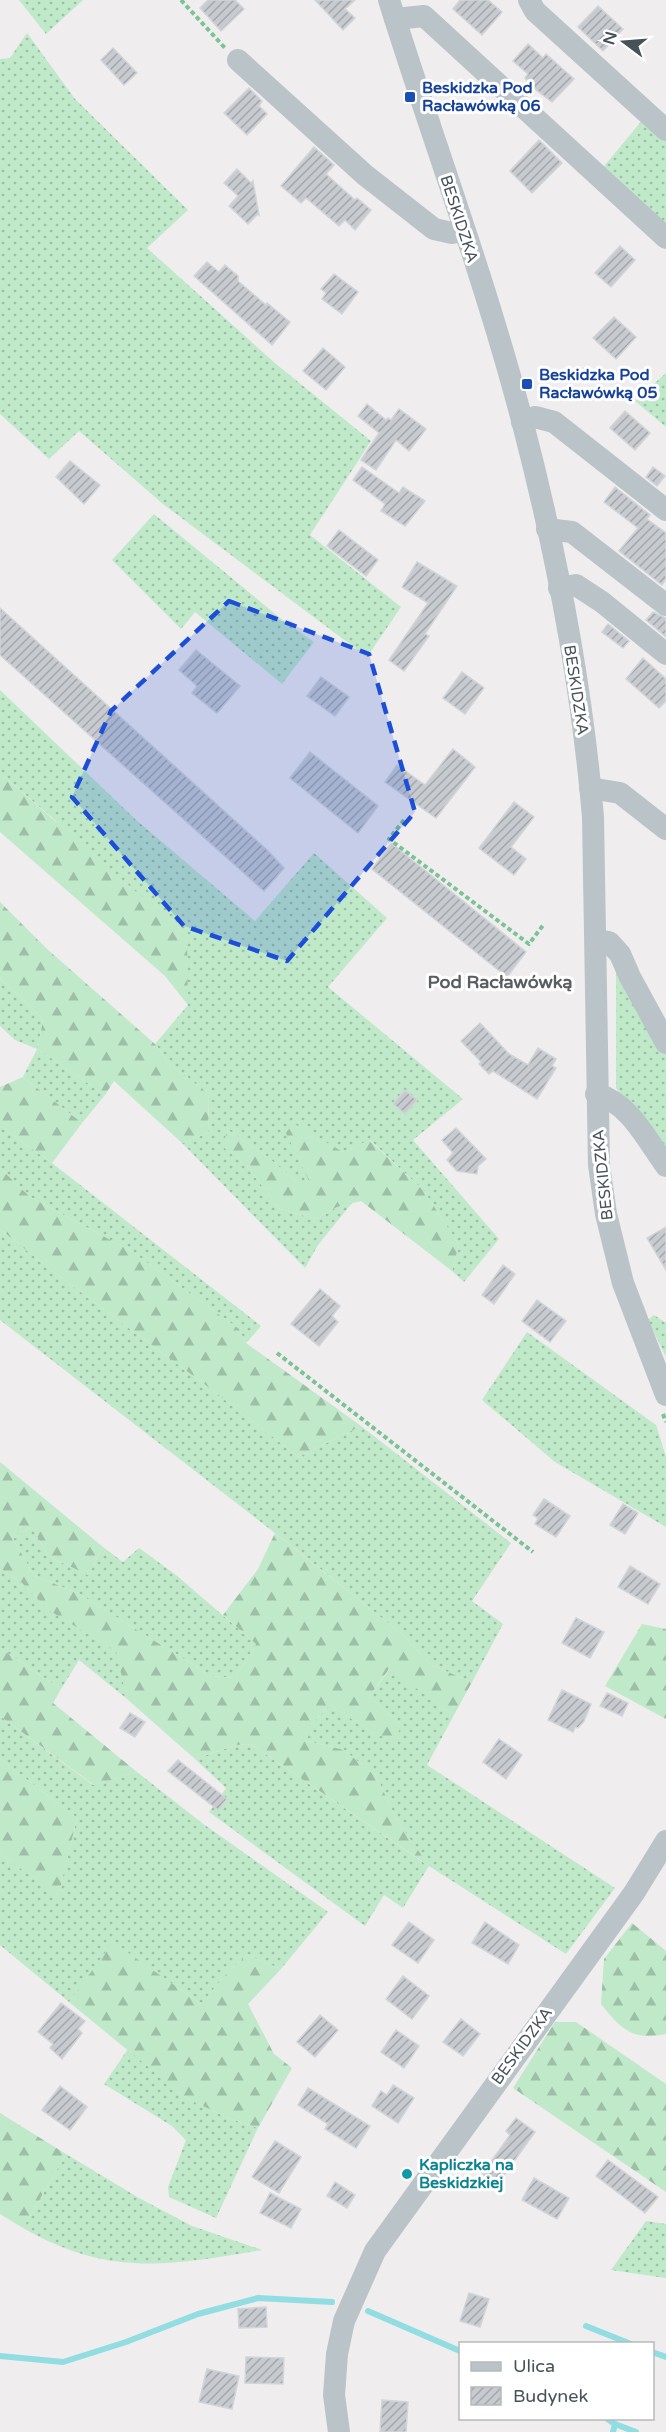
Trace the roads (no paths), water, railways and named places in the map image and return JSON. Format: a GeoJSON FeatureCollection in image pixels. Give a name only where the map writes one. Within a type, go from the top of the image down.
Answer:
{"type":"FeatureCollection","features":[{"type":"Feature","properties":{"kind":"street"},"geometry":{"type":"LineString","coordinates":[[532,3],[666,130]]}},
{"type":"Feature","properties":{"kind":"street"},"geometry":{"type":"LineString","coordinates":[[392,10],[424,16],[666,238]]}},
{"type":"Feature","properties":{"kind":"street","name":"BESKIDZKA"},"geometry":{"type":"LineString","coordinates":[[392,10],[522,422],[559,588],[590,788],[596,940],[596,1094],[599,1165],[606,1214],[623,1283],[661,1366],[664,1402]]}},
{"type":"Feature","properties":{"kind":"street"},"geometry":{"type":"LineString","coordinates":[[238,60],[365,175],[434,229],[452,233],[463,231]]}},
{"type":"Feature","properties":{"kind":"street"},"geometry":{"type":"LineString","coordinates":[[522,422],[535,417],[554,422],[666,510]]}},
{"type":"Feature","properties":{"kind":"street"},"geometry":{"type":"LineString","coordinates":[[547,529],[572,532],[666,605]]}},
{"type":"Feature","properties":{"kind":"street"},"geometry":{"type":"LineString","coordinates":[[559,588],[576,585],[602,602],[666,654]]}},
{"type":"Feature","properties":{"kind":"street"},"geometry":{"type":"LineString","coordinates":[[590,788],[620,793],[666,829]]}},
{"type":"Feature","properties":{"kind":"street"},"geometry":{"type":"LineString","coordinates":[[596,940],[609,942],[620,954],[666,1043]]}},
{"type":"Feature","properties":{"kind":"street"},"geometry":{"type":"LineString","coordinates":[[596,1094],[611,1098],[628,1114],[666,1166]]}},
{"type":"Feature","properties":{"kind":"street","name":"BESKIDZKA"},"geometry":{"type":"LineString","coordinates":[[339,2432],[334,2395],[337,2354],[344,2321],[375,2251],[634,1893],[666,1840]]}},
{"type":"Feature","properties":{"kind":"waterway"},"geometry":{"type":"LineString","coordinates":[[0,2356],[63,2362],[126,2342],[198,2314],[258,2298],[332,2302]]}},
{"type":"Feature","properties":{"kind":"waterway"},"geometry":{"type":"LineString","coordinates":[[368,2311],[459,2351]]}},
{"type":"Feature","properties":{"kind":"waterway"},"geometry":{"type":"LineString","coordinates":[[586,2326],[626,2342]]}},
{"type":"Feature","properties":{"kind":"waterway"},"geometry":{"type":"LineString","coordinates":[[654,2353],[666,2357]]}},
{"type":"Feature","properties":{"kind":"waterway"},"geometry":{"type":"LineString","coordinates":[[609,2420],[615,2424]]}},
{"type":"Feature","properties":{"kind":"waterway"},"geometry":{"type":"LineString","coordinates":[[613,2432],[615,2424],[636,2432]]}},
{"type":"Feature","properties":{"kind":"place","name":"Beskidzka Pod Racławówką 06"},"geometry":{"type":"Point","coordinates":[410,97]}},
{"type":"Feature","properties":{"kind":"place","name":"Beskidzka Pod Racławówką 05"},"geometry":{"type":"Point","coordinates":[527,384]}},
{"type":"Feature","properties":{"kind":"place","name":"Kapliczka na Beskidzkiej"},"geometry":{"type":"Point","coordinates":[407,2174]}},
{"type":"Feature","properties":{"kind":"district","name":"Pod Racławówką"},"geometry":{"type":"Point","coordinates":[500,982]}}]}
